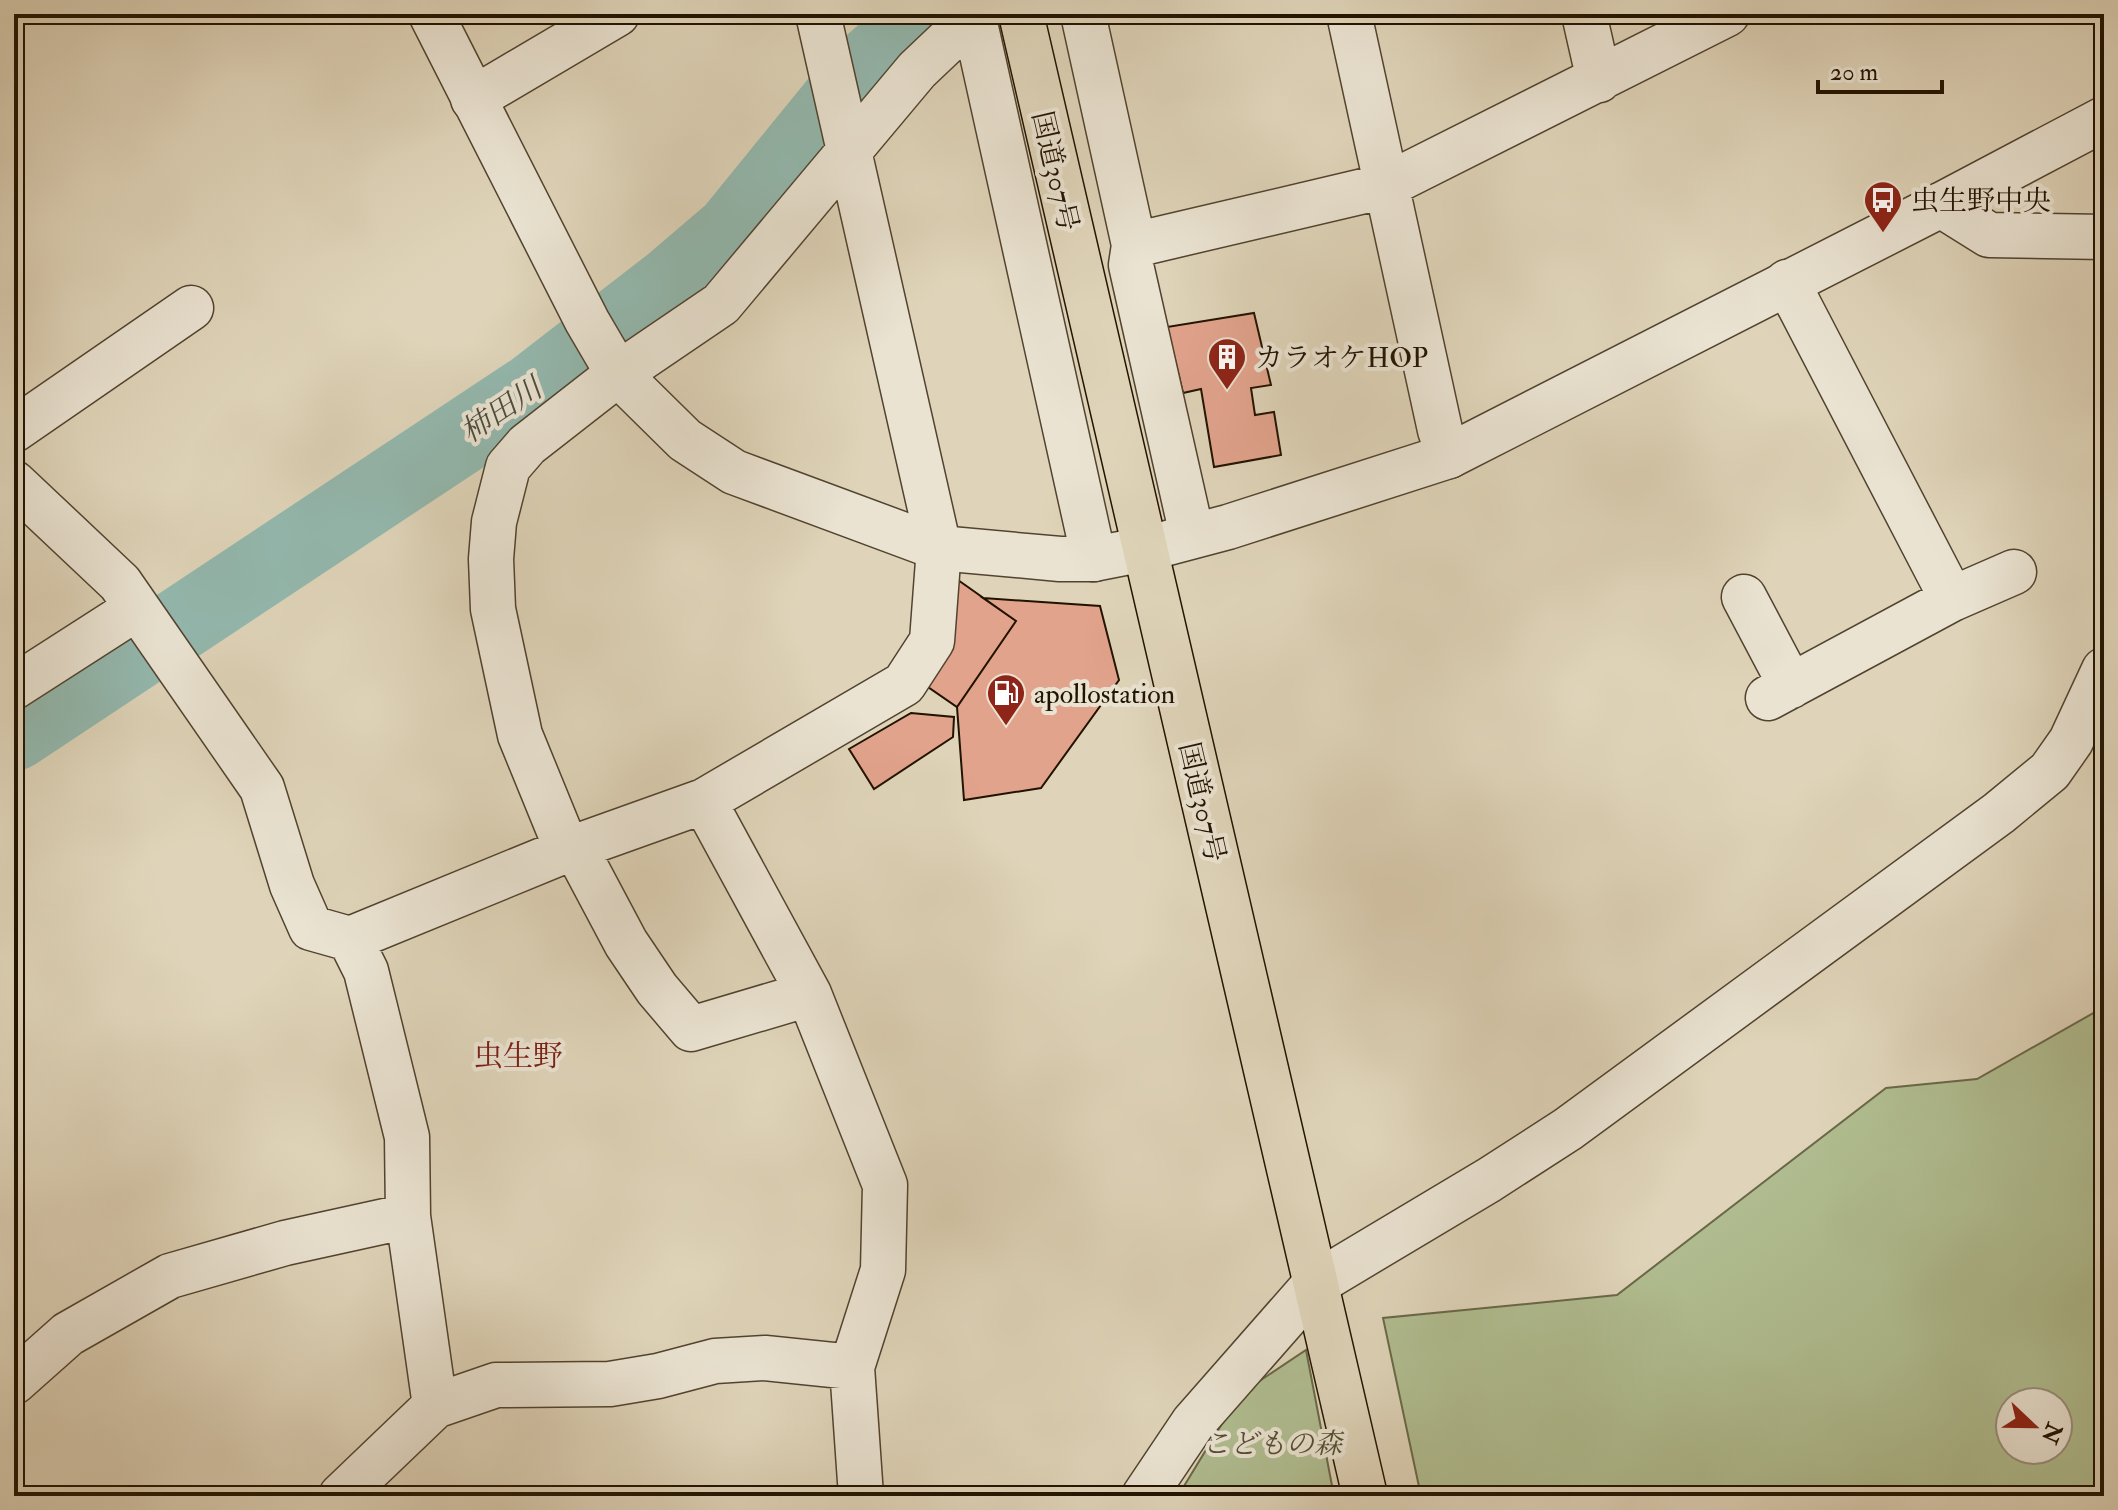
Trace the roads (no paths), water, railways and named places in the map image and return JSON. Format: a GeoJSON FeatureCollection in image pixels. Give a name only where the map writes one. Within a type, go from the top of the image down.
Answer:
{"type":"FeatureCollection","features":[{"type":"Feature","properties":{"kind":"highway","name":"国道307号"},"geometry":{"type":"LineString","coordinates":[[1021,14],[1365,1496]]}},
{"type":"Feature","properties":{"kind":"street"},"geometry":{"type":"LineString","coordinates":[[431,14],[587,321],[616,370],[685,440],[734,472],[939,548],[1060,559],[1094,559],[1145,549],[1228,527],[1449,456],[2104,119]]}},
{"type":"Feature","properties":{"kind":"street"},"geometry":{"type":"LineString","coordinates":[[473,99],[617,14]]}},
{"type":"Feature","properties":{"kind":"street"},"geometry":{"type":"LineString","coordinates":[[14,483],[120,583],[262,788],[292,885],[311,928],[350,939],[571,848],[704,801],[904,684],[932,641],[939,548],[818,14]]}},
{"type":"Feature","properties":{"kind":"street"},"geometry":{"type":"LineString","coordinates":[[1083,14],[1134,245],[1131,265],[1192,535]]}},
{"type":"Feature","properties":{"kind":"street"},"geometry":{"type":"LineString","coordinates":[[1349,14],[1440,430],[1449,456]]}},
{"type":"Feature","properties":{"kind":"street"},"geometry":{"type":"LineString","coordinates":[[1584,14],[1599,80]]}},
{"type":"Feature","properties":{"kind":"street"},"geometry":{"type":"LineString","coordinates":[[1134,245],[1385,186],[1727,14]]}},
{"type":"Feature","properties":{"kind":"street"},"geometry":{"type":"LineString","coordinates":[[809,994],[691,1029],[657,989],[626,943],[571,848],[520,735],[493,609],[491,559],[494,522],[508,467],[527,445],[616,370],[721,304],[848,143],[974,15]]}},
{"type":"Feature","properties":{"kind":"street"},"geometry":{"type":"LineString","coordinates":[[974,15],[1094,559]]}},
{"type":"Feature","properties":{"kind":"street"},"geometry":{"type":"LineString","coordinates":[[1941,205],[1989,235],[2104,237]]}},
{"type":"Feature","properties":{"kind":"street"},"geometry":{"type":"LineString","coordinates":[[1787,282],[1952,599]]}},
{"type":"Feature","properties":{"kind":"street"},"geometry":{"type":"LineString","coordinates":[[14,430],[191,308]]}},
{"type":"Feature","properties":{"kind":"street"},"geometry":{"type":"LineString","coordinates":[[1744,597],[1779,692],[1952,599],[2014,572]]}},
{"type":"Feature","properties":{"kind":"street"},"geometry":{"type":"LineString","coordinates":[[14,687],[137,608]]}},
{"type":"Feature","properties":{"kind":"street"},"geometry":{"type":"LineString","coordinates":[[1144,1496],[1193,1423],[1315,1284],[1568,1129],[1999,813],[2050,771],[2071,741],[2104,670]]}},
{"type":"Feature","properties":{"kind":"street"},"geometry":{"type":"LineString","coordinates":[[704,801],[809,994],[885,1185],[883,1270],[852,1367],[861,1496]]}},
{"type":"Feature","properties":{"kind":"street"},"geometry":{"type":"LineString","coordinates":[[350,939],[366,971],[407,1137],[408,1216],[435,1406]]}},
{"type":"Feature","properties":{"kind":"street"},"geometry":{"type":"LineString","coordinates":[[14,1382],[68,1334],[170,1276],[285,1243],[408,1216]]}},
{"type":"Feature","properties":{"kind":"street"},"geometry":{"type":"LineString","coordinates":[[341,1496],[435,1406],[496,1385],[610,1384],[658,1376],[715,1361],[765,1358],[852,1367]]}},
{"type":"Feature","properties":{"kind":"waterway","name":"柿田川"},"geometry":{"type":"LineString","coordinates":[[14,734],[533,390],[670,284],[732,231],[863,70],[927,14]]}},
{"type":"Feature","properties":{"kind":"place","name":"虫生野中央"},"geometry":{"type":"Point","coordinates":[1883,234]}},
{"type":"Feature","properties":{"kind":"place","name":"カラオケHOP"},"geometry":{"type":"Point","coordinates":[1227,391]}},
{"type":"Feature","properties":{"kind":"place","name":"apollostation"},"geometry":{"type":"Point","coordinates":[1006,727]}},
{"type":"Feature","properties":{"kind":"district","name":"虫生野"},"geometry":{"type":"Point","coordinates":[518,1056]}},
{"type":"Feature","properties":{"kind":"park label","name":"こどもの森"},"geometry":{"type":"Point","coordinates":[1272,1443]}}]}
